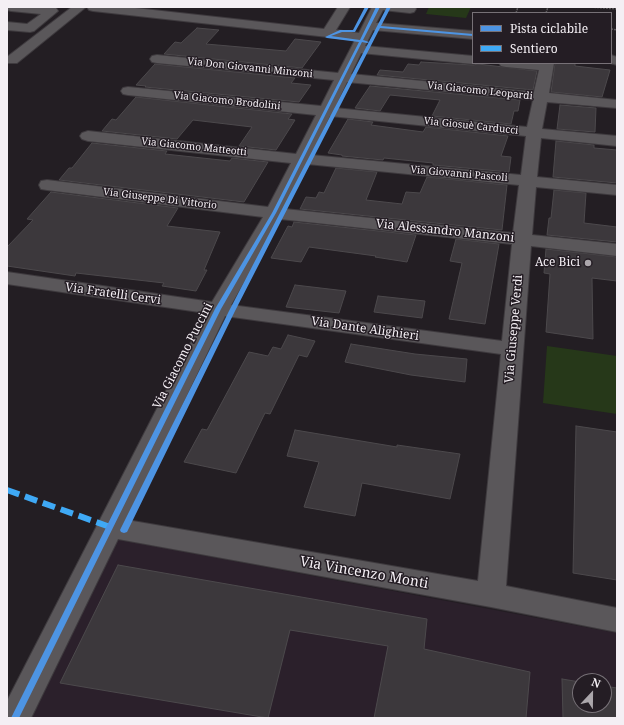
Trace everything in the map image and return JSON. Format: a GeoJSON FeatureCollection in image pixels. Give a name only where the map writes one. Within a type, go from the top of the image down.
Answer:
{"type":"FeatureCollection","features":[{"type":"Feature","properties":{"kind":"street"},"geometry":{"type":"LineString","coordinates":[[7,26],[30,28],[52,11],[11,7]]}},
{"type":"Feature","properties":{"kind":"street"},"geometry":{"type":"LineString","coordinates":[[12,60],[80,7]]}},
{"type":"Feature","properties":{"kind":"street"},"geometry":{"type":"LineString","coordinates":[[93,7],[328,34],[367,30],[472,35]]}},
{"type":"Feature","properties":{"kind":"street"},"geometry":{"type":"LineString","coordinates":[[328,34],[344,7]]}},
{"type":"Feature","properties":{"kind":"street"},"geometry":{"type":"LineString","coordinates":[[385,7],[410,9]]}},
{"type":"Feature","properties":{"kind":"street"},"geometry":{"type":"LineString","coordinates":[[367,30],[472,60]]}},
{"type":"Feature","properties":{"kind":"street","name":"Via Giacomo Puccini"},"geometry":{"type":"LineString","coordinates":[[15,718],[218,309],[274,213],[367,30]]}},
{"type":"Feature","properties":{"kind":"street"},"geometry":{"type":"LineString","coordinates":[[10,35],[46,34]]}},
{"type":"Feature","properties":{"kind":"street","name":"Via Don Giovanni Minzoni"},"geometry":{"type":"LineString","coordinates":[[157,59],[342,77]]}},
{"type":"Feature","properties":{"kind":"street"},"geometry":{"type":"LineString","coordinates":[[526,64],[546,65]]}},
{"type":"Feature","properties":{"kind":"street","name":"Via Giuseppe Verdi"},"geometry":{"type":"LineString","coordinates":[[491,595],[522,239],[534,132],[546,65]]}},
{"type":"Feature","properties":{"kind":"street","name":"Via Giacomo Leopardi"},"geometry":{"type":"LineString","coordinates":[[342,77],[617,104]]}},
{"type":"Feature","properties":{"kind":"street","name":"Via Giacomo Brodolini"},"geometry":{"type":"LineString","coordinates":[[128,91],[326,111]]}},
{"type":"Feature","properties":{"kind":"street","name":"Via Giosuè Carducci"},"geometry":{"type":"LineString","coordinates":[[326,111],[617,140]]}},
{"type":"Feature","properties":{"kind":"street","name":"Via Giacomo Matteotti"},"geometry":{"type":"LineString","coordinates":[[88,136],[301,159]]}},
{"type":"Feature","properties":{"kind":"street","name":"Via Giovanni Pascoli"},"geometry":{"type":"LineString","coordinates":[[301,159],[617,190]]}},
{"type":"Feature","properties":{"kind":"street","name":"Via Giuseppe Di Vittorio"},"geometry":{"type":"LineString","coordinates":[[47,185],[274,213]]}},
{"type":"Feature","properties":{"kind":"street","name":"Via Alessandro Manzoni"},"geometry":{"type":"LineString","coordinates":[[274,213],[617,250]]}},
{"type":"Feature","properties":{"kind":"street","name":"Via Fratelli Cervi"},"geometry":{"type":"LineString","coordinates":[[7,278],[218,309]]}},
{"type":"Feature","properties":{"kind":"street","name":"Via Dante Alighieri"},"geometry":{"type":"LineString","coordinates":[[218,309],[512,349]]}},
{"type":"Feature","properties":{"kind":"street","name":"Via Vincenzo Monti"},"geometry":{"type":"LineString","coordinates":[[110,527],[491,595],[617,620]]}},
{"type":"Feature","properties":{"kind":"path"},"geometry":{"type":"LineString","coordinates":[[591,7],[617,9]]}},
{"type":"Feature","properties":{"kind":"shaded area"},"geometry":{"type":"Polygon","coordinates":[[[100,536],[617,633],[617,718],[7,718],[100,536]]]}},
{"type":"Feature","properties":{"kind":"green space"},"geometry":{"type":"Polygon","coordinates":[[[429,7],[471,7],[466,18],[426,14],[429,7]]]}},
{"type":"Feature","properties":{"kind":"green space"},"geometry":{"type":"Polygon","coordinates":[[[547,346],[617,356],[617,414],[543,403],[547,346]]]}},
{"type":"Feature","properties":{"kind":"building"},"geometry":{"type":"Polygon","coordinates":[[[197,28],[219,30],[206,44],[286,51],[295,39],[321,42],[302,68],[164,54],[175,42],[181,43],[197,28]]]}},
{"type":"Feature","properties":{"kind":"building"},"geometry":{"type":"Polygon","coordinates":[[[421,62],[478,64],[537,71],[533,90],[377,75],[380,70],[403,72],[408,64],[419,65],[421,62]]]}},
{"type":"Feature","properties":{"kind":"building"},"geometry":{"type":"Polygon","coordinates":[[[155,64],[295,78],[291,83],[311,85],[299,102],[136,85],[155,64]]]}},
{"type":"Feature","properties":{"kind":"building"},"geometry":{"type":"Polygon","coordinates":[[[555,64],[575,64],[575,66],[610,70],[602,97],[551,92],[555,64]]]}},
{"type":"Feature","properties":{"kind":"building"},"geometry":{"type":"Polygon","coordinates":[[[370,86],[520,100],[518,111],[514,111],[511,124],[432,116],[440,100],[390,95],[380,111],[355,108],[370,86]]]}},
{"type":"Feature","properties":{"kind":"building"},"geometry":{"type":"Polygon","coordinates":[[[136,97],[292,114],[288,119],[295,120],[276,150],[239,146],[252,127],[193,120],[177,139],[102,131],[112,119],[116,120],[136,97]]]}},
{"type":"Feature","properties":{"kind":"building"},"geometry":{"type":"Polygon","coordinates":[[[560,105],[596,108],[595,132],[557,129],[560,105]]]}},
{"type":"Feature","properties":{"kind":"building"},"geometry":{"type":"Polygon","coordinates":[[[348,119],[373,122],[371,125],[423,132],[426,127],[508,136],[501,156],[511,157],[509,172],[433,165],[433,163],[384,158],[383,160],[342,156],[328,153],[348,119]]]}},
{"type":"Feature","properties":{"kind":"building"},"geometry":{"type":"Polygon","coordinates":[[[556,141],[594,145],[594,148],[617,150],[617,183],[553,177],[556,141]]]}},
{"type":"Feature","properties":{"kind":"building"},"geometry":{"type":"Polygon","coordinates":[[[92,143],[167,151],[165,154],[230,161],[232,158],[268,162],[244,202],[59,180],[69,168],[72,168],[92,143]]]}},
{"type":"Feature","properties":{"kind":"building"},"geometry":{"type":"Polygon","coordinates":[[[336,168],[377,172],[366,200],[402,204],[406,192],[420,193],[427,177],[507,185],[502,230],[300,209],[306,197],[316,198],[319,192],[324,193],[336,168]]]}},
{"type":"Feature","properties":{"kind":"building"},"geometry":{"type":"Polygon","coordinates":[[[554,190],[586,193],[584,223],[617,227],[617,242],[547,235],[549,218],[551,218],[554,190]]]}},
{"type":"Feature","properties":{"kind":"building"},"geometry":{"type":"Polygon","coordinates":[[[51,192],[178,208],[167,226],[220,232],[204,270],[207,270],[196,291],[162,286],[164,283],[76,273],[75,276],[7,266],[7,247],[33,220],[27,219],[51,192]]]}},
{"type":"Feature","properties":{"kind":"building"},"geometry":{"type":"Polygon","coordinates":[[[294,222],[416,235],[407,262],[375,257],[376,256],[309,247],[301,262],[271,258],[288,226],[292,227],[294,222]]]}},
{"type":"Feature","properties":{"kind":"building"},"geometry":{"type":"Polygon","coordinates":[[[456,239],[499,244],[485,324],[449,319],[462,263],[450,261],[456,239]]]}},
{"type":"Feature","properties":{"kind":"building"},"geometry":{"type":"Polygon","coordinates":[[[546,249],[617,257],[617,281],[592,278],[593,339],[546,332],[550,274],[544,273],[546,249]]]}},
{"type":"Feature","properties":{"kind":"building"},"geometry":{"type":"Polygon","coordinates":[[[295,285],[346,291],[339,313],[286,307],[295,285]]]}},
{"type":"Feature","properties":{"kind":"building"},"geometry":{"type":"Polygon","coordinates":[[[378,296],[425,301],[422,318],[374,312],[378,296]]]}},
{"type":"Feature","properties":{"kind":"building"},"geometry":{"type":"Polygon","coordinates":[[[288,335],[315,341],[307,357],[299,355],[270,414],[265,413],[236,473],[184,462],[202,429],[207,430],[249,352],[268,356],[273,347],[281,349],[288,335]]]}},
{"type":"Feature","properties":{"kind":"building"},"geometry":{"type":"Polygon","coordinates":[[[351,344],[415,354],[467,359],[465,382],[411,375],[345,362],[351,344]]]}},
{"type":"Feature","properties":{"kind":"building"},"geometry":{"type":"Polygon","coordinates":[[[576,426],[617,432],[617,580],[573,573],[576,426]]]}},
{"type":"Feature","properties":{"kind":"building"},"geometry":{"type":"Polygon","coordinates":[[[295,430],[397,447],[397,445],[460,454],[450,499],[362,483],[355,516],[304,507],[319,462],[287,456],[295,430]]]}},
{"type":"Feature","properties":{"kind":"building"},"geometry":{"type":"Polygon","coordinates":[[[118,565],[427,619],[424,649],[530,672],[526,718],[374,718],[388,646],[290,630],[268,718],[60,683],[118,565]]]}},
{"type":"Feature","properties":{"kind":"building"},"geometry":{"type":"Polygon","coordinates":[[[562,679],[572,681],[572,713],[612,713],[612,687],[617,688],[617,718],[563,718],[562,679]]]}},
{"type":"Feature","properties":{"kind":"marked path"},"geometry":{"type":"LineString","coordinates":[[7,490],[110,527]]}},
{"type":"Feature","properties":{"kind":"cycle path"},"geometry":{"type":"LineString","coordinates":[[367,7],[354,31],[341,31],[327,37],[367,42]]}},
{"type":"Feature","properties":{"kind":"cycle path"},"geometry":{"type":"LineString","coordinates":[[15,718],[218,309],[274,213],[378,7]]}},
{"type":"Feature","properties":{"kind":"cycle path"},"geometry":{"type":"LineString","coordinates":[[124,530],[232,311],[389,7]]}},
{"type":"Feature","properties":{"kind":"cycle path"},"geometry":{"type":"LineString","coordinates":[[379,27],[472,35]]}},
{"type":"Feature","properties":{"kind":"place","name":"Ace Bici"},"geometry":{"type":"Point","coordinates":[588,263]}}]}
